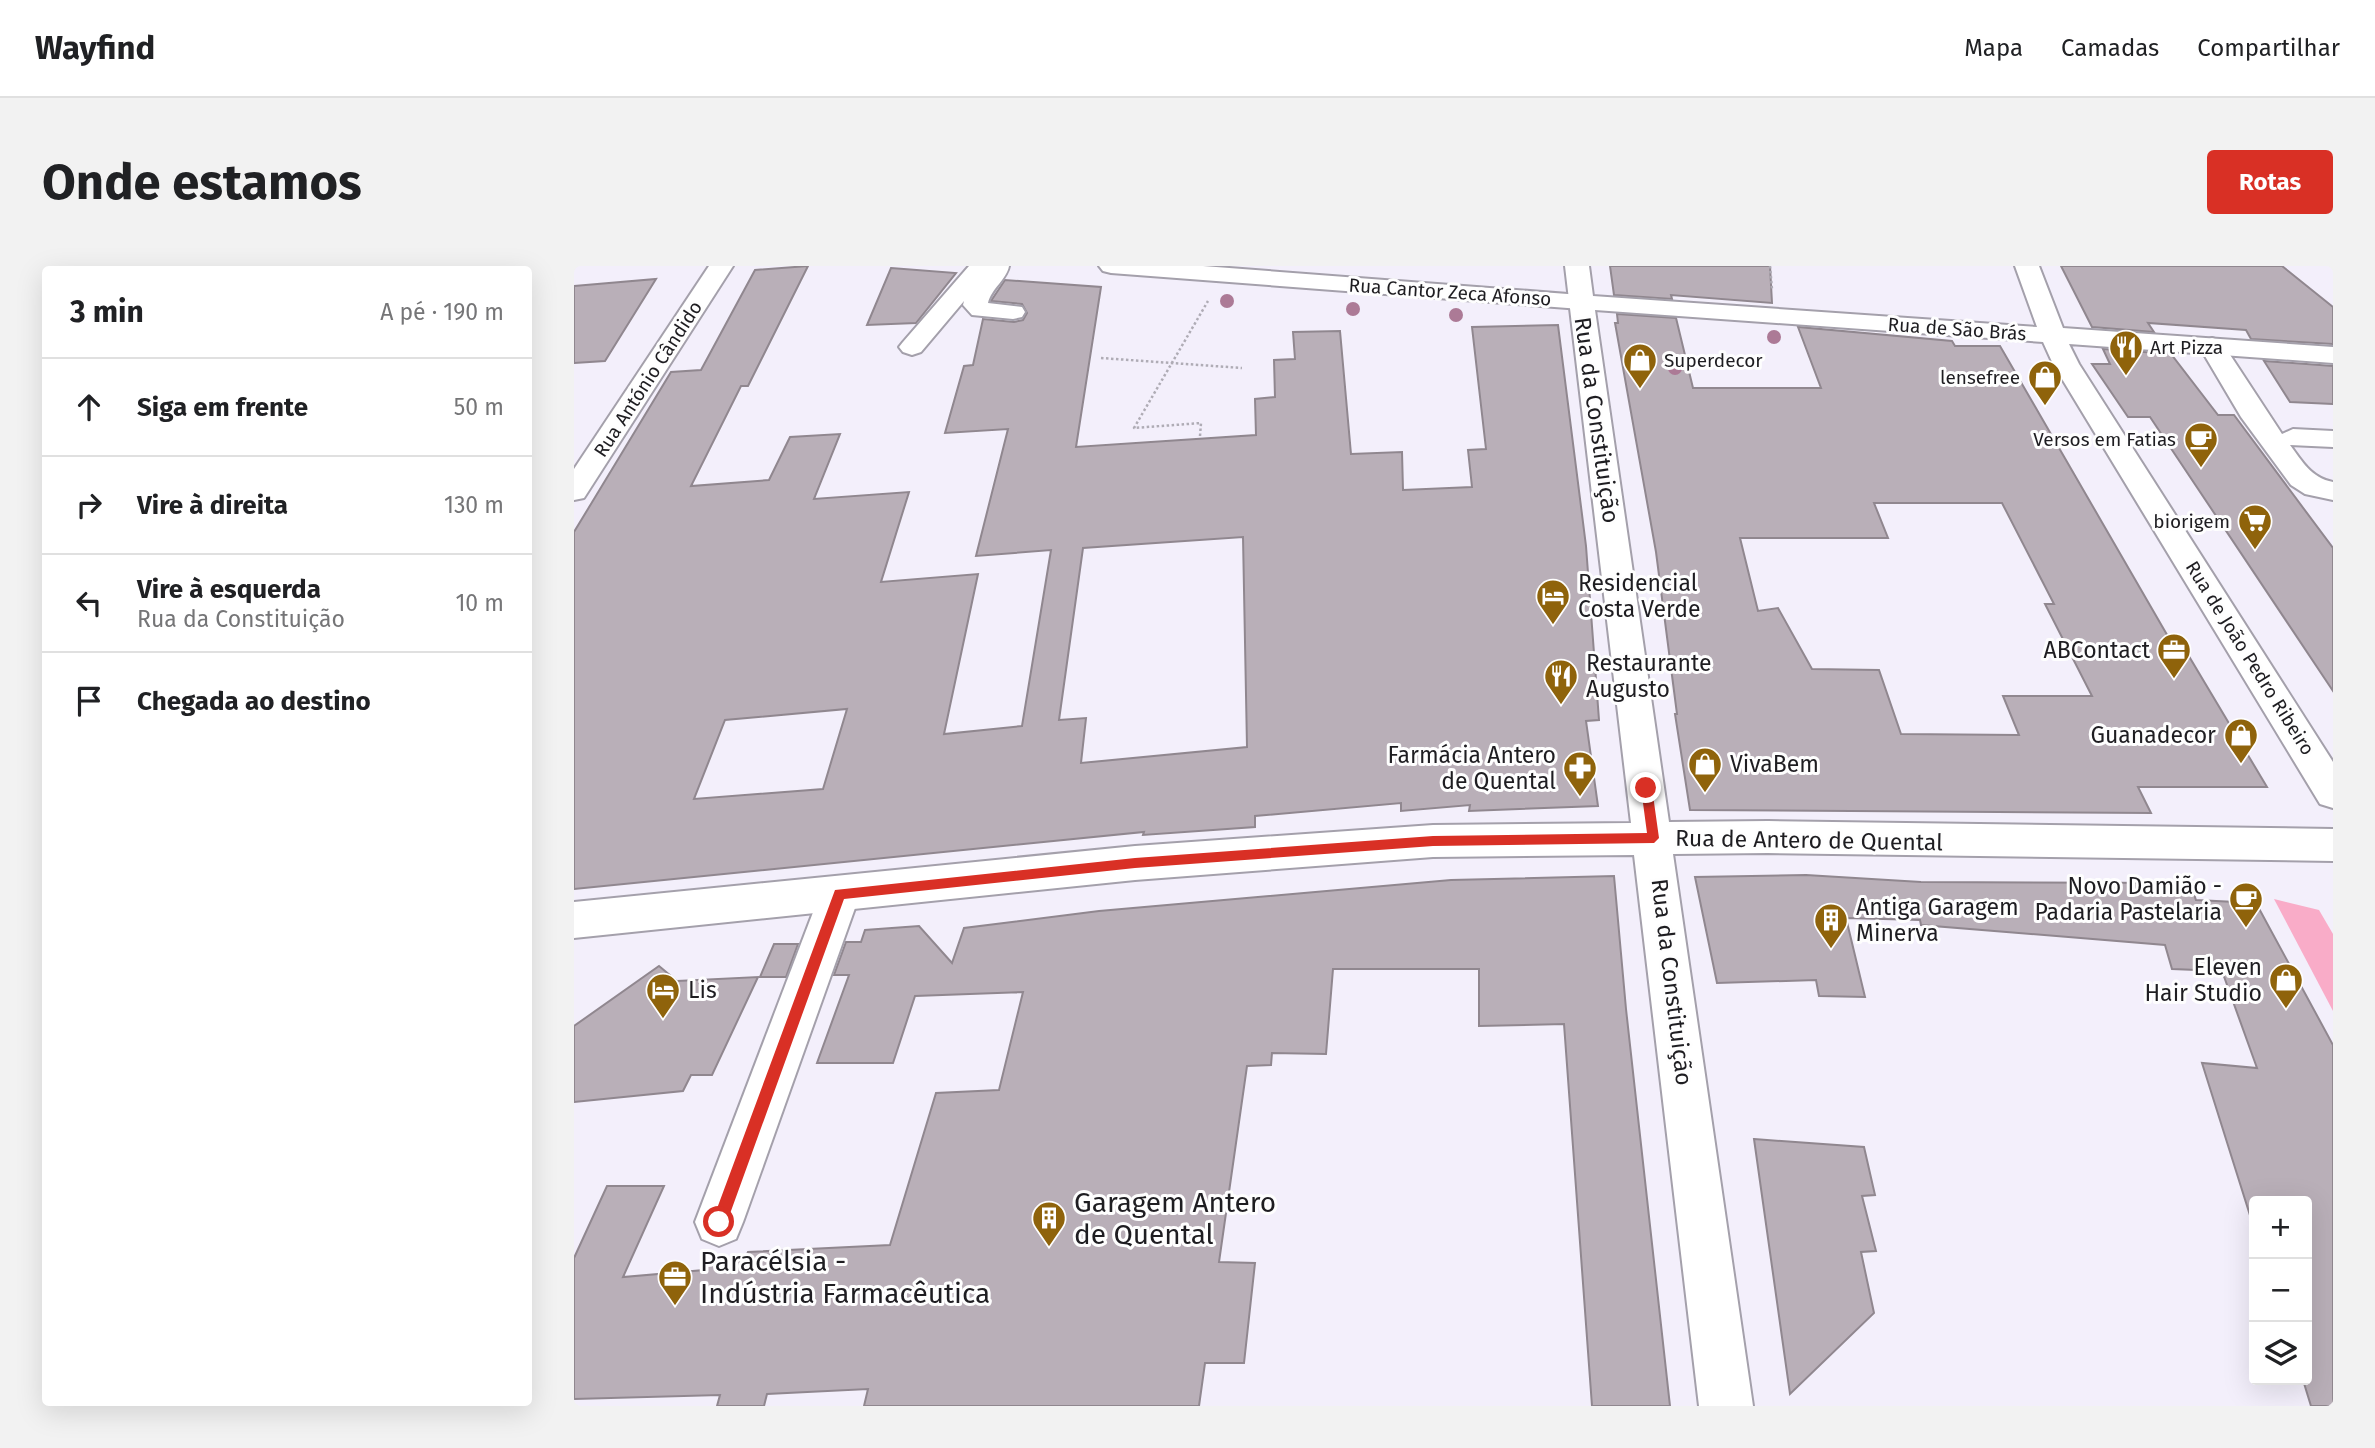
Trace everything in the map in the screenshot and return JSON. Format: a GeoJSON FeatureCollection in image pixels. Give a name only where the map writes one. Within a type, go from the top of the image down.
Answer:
{"type":"FeatureCollection","features":[{"type":"Feature","properties":{"kind":"main road","name":"Rua António Cândido"},"geometry":{"type":"LineString","coordinates":[[574,491],[721,266]]}},
{"type":"Feature","properties":{"kind":"main road"},"geometry":{"type":"LineString","coordinates":[[912,347],[981,266]]}},
{"type":"Feature","properties":{"kind":"main road"},"geometry":{"type":"LineString","coordinates":[[1000,266],[978,293],[975,305],[981,310],[1013,312]]}},
{"type":"Feature","properties":{"kind":"main road","name":"Rua Cantor Zeca Afonso"},"geometry":{"type":"LineString","coordinates":[[1111,266],[1581,302]]}},
{"type":"Feature","properties":{"kind":"main road","name":"Rua da Constituição"},"geometry":{"type":"LineString","coordinates":[[1577,266],[1727,1406]]}},
{"type":"Feature","properties":{"kind":"main road","name":"Rua de João Pedro Ribeiro"},"geometry":{"type":"LineString","coordinates":[[2027,266],[2066,364],[2333,793]]}},
{"type":"Feature","properties":{"kind":"main road","name":"Rua de São Brás"},"geometry":{"type":"LineString","coordinates":[[1581,302],[2333,355]]}},
{"type":"Feature","properties":{"kind":"main road"},"geometry":{"type":"LineString","coordinates":[[2211,346],[2255,417],[2301,479],[2315,488],[2333,491]]}},
{"type":"Feature","properties":{"kind":"main road"},"geometry":{"type":"LineString","coordinates":[[2293,437],[2333,439]]}},
{"type":"Feature","properties":{"kind":"main road","name":"Rua de Antero de Quental"},"geometry":{"type":"LineString","coordinates":[[574,920],[1135,863],[1406,843],[1654,838],[2333,845]]}},
{"type":"Feature","properties":{"kind":"main road"},"geometry":{"type":"LineString","coordinates":[[719,1222],[840,894]]}},
{"type":"Feature","properties":{"kind":"path"},"geometry":{"type":"LineString","coordinates":[[1200,436],[1201,423],[1134,428],[1212,294]]}},
{"type":"Feature","properties":{"kind":"path"},"geometry":{"type":"LineString","coordinates":[[1101,358],[1242,368]]}},
{"type":"Feature","properties":{"kind":"shaded area"},"geometry":{"type":"Polygon","coordinates":[[[2274,899],[2319,910],[2333,934],[2333,1011],[2274,899]]]}},
{"type":"Feature","properties":{"kind":"building"},"geometry":{"type":"Polygon","coordinates":[[[808,266],[748,386],[741,386],[691,486],[769,480],[790,437],[840,434],[814,499],[909,492],[881,582],[978,574],[944,734],[1022,726],[1051,550],[976,556],[1008,429],[945,433],[964,366],[973,365],[983,319],[1014,322],[1023,320],[1027,313],[1022,304],[991,301],[1005,280],[1101,287],[1076,447],[1256,435],[1255,399],[1275,397],[1274,360],[1295,359],[1293,332],[1340,331],[1351,454],[1402,452],[1403,490],[1472,487],[1468,450],[1486,449],[1472,327],[1558,325],[1586,546],[1599,720],[1586,721],[1598,806],[1469,811],[1470,805],[1401,811],[1401,803],[1255,816],[1255,827],[1143,835],[1144,832],[574,889],[574,532],[671,372],[701,370],[755,270],[808,266]],[[1243,537],[1083,548],[1059,720],[1086,718],[1081,763],[1247,747],[1243,537]],[[847,709],[725,720],[694,799],[823,789],[847,709]]]}},
{"type":"Feature","properties":{"kind":"building"},"geometry":{"type":"Polygon","coordinates":[[[1610,266],[1770,266],[1772,303],[1671,295],[1672,299],[1614,295],[1610,266]]]}},
{"type":"Feature","properties":{"kind":"building"},"geometry":{"type":"Polygon","coordinates":[[[2061,266],[2282,266],[2333,307],[2333,344],[2251,339],[2246,330],[2148,323],[2154,332],[2092,327],[2061,266]]]}},
{"type":"Feature","properties":{"kind":"building"},"geometry":{"type":"Polygon","coordinates":[[[891,268],[956,273],[916,323],[867,325],[891,268]]]}},
{"type":"Feature","properties":{"kind":"building"},"geometry":{"type":"Polygon","coordinates":[[[656,279],[605,361],[574,363],[574,286],[656,279]]]}},
{"type":"Feature","properties":{"kind":"building"},"geometry":{"type":"Polygon","coordinates":[[[1617,314],[1676,318],[1693,388],[1821,388],[1798,327],[1952,341],[1955,346],[2000,346],[2177,652],[2187,653],[2267,787],[2138,787],[2151,813],[1690,810],[1675,714],[1656,552],[1615,323],[1618,323],[1617,314]],[[1874,503],[1888,538],[1740,538],[1758,611],[1778,608],[1812,669],[1879,670],[1901,734],[2019,735],[2003,696],[2092,696],[2045,604],[2054,604],[2002,503],[1874,503]]]}},
{"type":"Feature","properties":{"kind":"building"},"geometry":{"type":"Polygon","coordinates":[[[2103,349],[2171,354],[2218,415],[2234,415],[2333,548],[2333,691],[2150,417],[2128,417],[2092,364],[2110,364],[2103,349]]]}},
{"type":"Feature","properties":{"kind":"building"},"geometry":{"type":"Polygon","coordinates":[[[2264,361],[2333,366],[2333,404],[2290,402],[2264,361]]]}},
{"type":"Feature","properties":{"kind":"building"},"geometry":{"type":"Polygon","coordinates":[[[1806,875],[1921,882],[2190,883],[2196,900],[2256,903],[2333,1045],[2333,1406],[2311,1406],[2305,1385],[2312,1385],[2312,1196],[2249,1196],[2249,1212],[2202,1063],[2257,1068],[2222,971],[2172,969],[2165,945],[1921,925],[1920,920],[1846,918],[1865,997],[1819,996],[1816,980],[1717,983],[1695,877],[1806,875]]]}},
{"type":"Feature","properties":{"kind":"building"},"geometry":{"type":"Polygon","coordinates":[[[1614,876],[1670,1406],[1592,1406],[1564,1024],[1479,1026],[1479,969],[1333,969],[1326,1054],[1272,1053],[1271,1065],[1247,1066],[1219,1262],[1255,1263],[1244,1363],[1205,1363],[1199,1406],[864,1406],[868,1389],[767,1394],[764,1406],[717,1406],[720,1395],[574,1399],[574,1258],[607,1186],[664,1186],[623,1277],[704,1270],[705,1265],[744,1261],[748,1252],[890,1245],[936,1093],[999,1090],[1023,992],[915,996],[893,1063],[817,1063],[849,975],[834,975],[846,942],[861,942],[865,930],[919,926],[952,963],[964,928],[1099,911],[1451,880],[1614,876]]]}},
{"type":"Feature","properties":{"kind":"building"},"geometry":{"type":"Polygon","coordinates":[[[774,944],[798,944],[786,977],[760,977],[774,944]]]}},
{"type":"Feature","properties":{"kind":"building"},"geometry":{"type":"Polygon","coordinates":[[[659,966],[677,981],[758,977],[712,1075],[691,1075],[683,1091],[574,1102],[574,1026],[659,966]]]}},
{"type":"Feature","properties":{"kind":"building"},"geometry":{"type":"Polygon","coordinates":[[[1754,1139],[1864,1147],[1875,1195],[1862,1196],[1876,1251],[1861,1252],[1874,1313],[1790,1394],[1754,1139]]]}},
{"type":"Feature","properties":{"kind":"place","name":"Art Pizza"},"geometry":{"type":"Point","coordinates":[2126,377]}},
{"type":"Feature","properties":{"kind":"place","name":"Superdecor"},"geometry":{"type":"Point","coordinates":[1640,390]}},
{"type":"Feature","properties":{"kind":"place","name":"lensefree"},"geometry":{"type":"Point","coordinates":[2045,407]}},
{"type":"Feature","properties":{"kind":"place","name":"Versos em Fatias"},"geometry":{"type":"Point","coordinates":[2201,469]}},
{"type":"Feature","properties":{"kind":"place","name":"biorigem"},"geometry":{"type":"Point","coordinates":[2255,551]}},
{"type":"Feature","properties":{"kind":"place","name":"Residencial Costa Verde"},"geometry":{"type":"Point","coordinates":[1553,626]}},
{"type":"Feature","properties":{"kind":"place","name":"ABContact"},"geometry":{"type":"Point","coordinates":[2174,680]}},
{"type":"Feature","properties":{"kind":"place","name":"Restaurante Augusto"},"geometry":{"type":"Point","coordinates":[1561,706]}},
{"type":"Feature","properties":{"kind":"place","name":"Guanadecor"},"geometry":{"type":"Point","coordinates":[2241,765]}},
{"type":"Feature","properties":{"kind":"place","name":"VivaBem"},"geometry":{"type":"Point","coordinates":[1705,794]}},
{"type":"Feature","properties":{"kind":"place","name":"Farmácia Antero de Quental"},"geometry":{"type":"Point","coordinates":[1580,798]}},
{"type":"Feature","properties":{"kind":"place","name":"Novo Damião - Padaria Pastelaria"},"geometry":{"type":"Point","coordinates":[2246,929]}},
{"type":"Feature","properties":{"kind":"place","name":"Antiga Garagem Minerva"},"geometry":{"type":"Point","coordinates":[1831,950]}},
{"type":"Feature","properties":{"kind":"place","name":"Eleven Hair Studio"},"geometry":{"type":"Point","coordinates":[2286,1010]}},
{"type":"Feature","properties":{"kind":"place","name":"Lis"},"geometry":{"type":"Point","coordinates":[663,1020]}},
{"type":"Feature","properties":{"kind":"place","name":"Garagem Antero de Quental"},"geometry":{"type":"Point","coordinates":[1049,1248]}},
{"type":"Feature","properties":{"kind":"place","name":"Paracélsia - Indústria Farmacêutica"},"geometry":{"type":"Point","coordinates":[675,1307]}},
{"type":"Feature","properties":{"kind":"route"},"geometry":{"type":"LineString","coordinates":[[719,1222],[840,894],[1135,863],[1433,841],[1654,838],[1646,788]]}}]}
